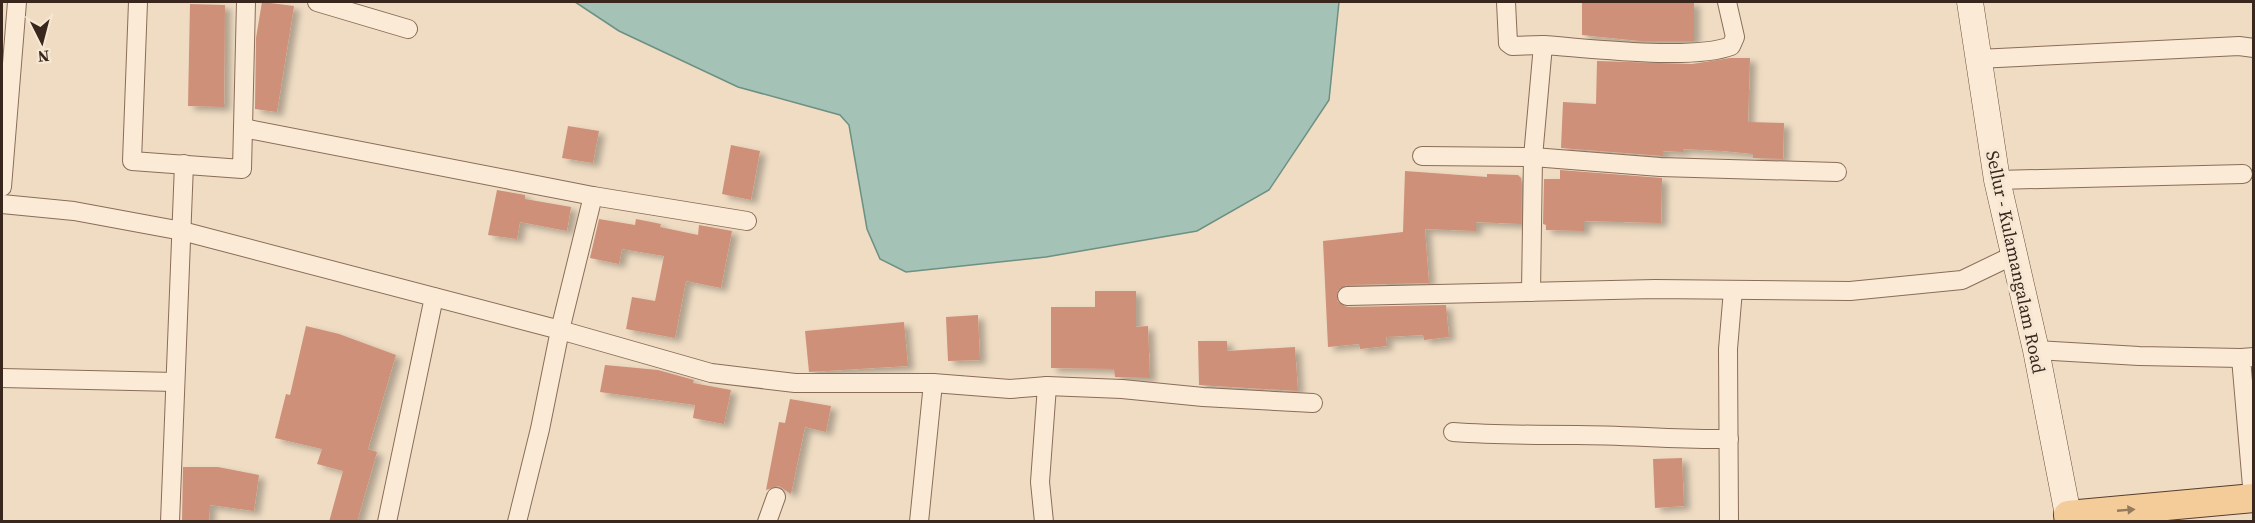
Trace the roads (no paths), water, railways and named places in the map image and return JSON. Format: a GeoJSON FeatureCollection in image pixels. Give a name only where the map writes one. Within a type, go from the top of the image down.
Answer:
{"type":"FeatureCollection","features":[{"type":"Feature","properties":{"kind":"main road","name":"Sellur - Kulamangalam Road"},"geometry":{"type":"LineString","coordinates":[[1970,2],[1997,180],[2036,350],[2069,518]]}},
{"type":"Feature","properties":{"kind":"main road"},"geometry":{"type":"LineString","coordinates":[[2069,518],[2253,498]]}},
{"type":"Feature","properties":{"kind":"street"},"geometry":{"type":"LineString","coordinates":[[2,187],[17,2]]}},
{"type":"Feature","properties":{"kind":"street"},"geometry":{"type":"LineString","coordinates":[[138,2],[132,161],[242,169],[246,2]]}},
{"type":"Feature","properties":{"kind":"street"},"geometry":{"type":"LineString","coordinates":[[317,2],[408,29]]}},
{"type":"Feature","properties":{"kind":"street"},"geometry":{"type":"LineString","coordinates":[[1506,2],[1508,43],[1512,46],[1543,45],[1655,51],[1720,50],[1731,46],[1735,37],[1726,2]]}},
{"type":"Feature","properties":{"kind":"street"},"geometry":{"type":"LineString","coordinates":[[1531,292],[1533,157],[1543,45]]}},
{"type":"Feature","properties":{"kind":"street"},"geometry":{"type":"LineString","coordinates":[[1978,59],[2239,46],[2253,48]]}},
{"type":"Feature","properties":{"kind":"street"},"geometry":{"type":"LineString","coordinates":[[243,128],[593,196],[747,221]]}},
{"type":"Feature","properties":{"kind":"street"},"geometry":{"type":"LineString","coordinates":[[1422,156],[1533,157],[1660,167],[1837,172]]}},
{"type":"Feature","properties":{"kind":"street"},"geometry":{"type":"LineString","coordinates":[[170,522],[184,164]]}},
{"type":"Feature","properties":{"kind":"street"},"geometry":{"type":"LineString","coordinates":[[1997,180],[2243,174]]}},
{"type":"Feature","properties":{"kind":"street"},"geometry":{"type":"LineString","coordinates":[[517,522],[593,196]]}},
{"type":"Feature","properties":{"kind":"street"},"geometry":{"type":"LineString","coordinates":[[2,204],[74,211],[182,231],[560,330],[711,373],[795,383],[933,383],[1010,389],[1047,386],[1314,403]]}},
{"type":"Feature","properties":{"kind":"street"},"geometry":{"type":"LineString","coordinates":[[1347,296],[1531,292],[1850,291],[1962,280],[2014,255]]}},
{"type":"Feature","properties":{"kind":"street"},"geometry":{"type":"LineString","coordinates":[[1729,522],[1728,349],[1733,290]]}},
{"type":"Feature","properties":{"kind":"street"},"geometry":{"type":"LineString","coordinates":[[387,522],[434,297]]}},
{"type":"Feature","properties":{"kind":"street"},"geometry":{"type":"LineString","coordinates":[[2036,350],[2139,356],[2247,357],[2253,498]]}},
{"type":"Feature","properties":{"kind":"street"},"geometry":{"type":"LineString","coordinates":[[2,378],[175,382]]}},
{"type":"Feature","properties":{"kind":"street"},"geometry":{"type":"LineString","coordinates":[[919,522],[933,383]]}},
{"type":"Feature","properties":{"kind":"street"},"geometry":{"type":"LineString","coordinates":[[1044,522],[1040,482],[1047,386]]}},
{"type":"Feature","properties":{"kind":"street"},"geometry":{"type":"LineString","coordinates":[[1453,432],[1512,436],[1578,435],[1676,440],[1729,439]]}},
{"type":"Feature","properties":{"kind":"street"},"geometry":{"type":"LineString","coordinates":[[766,522],[776,497]]}}]}
